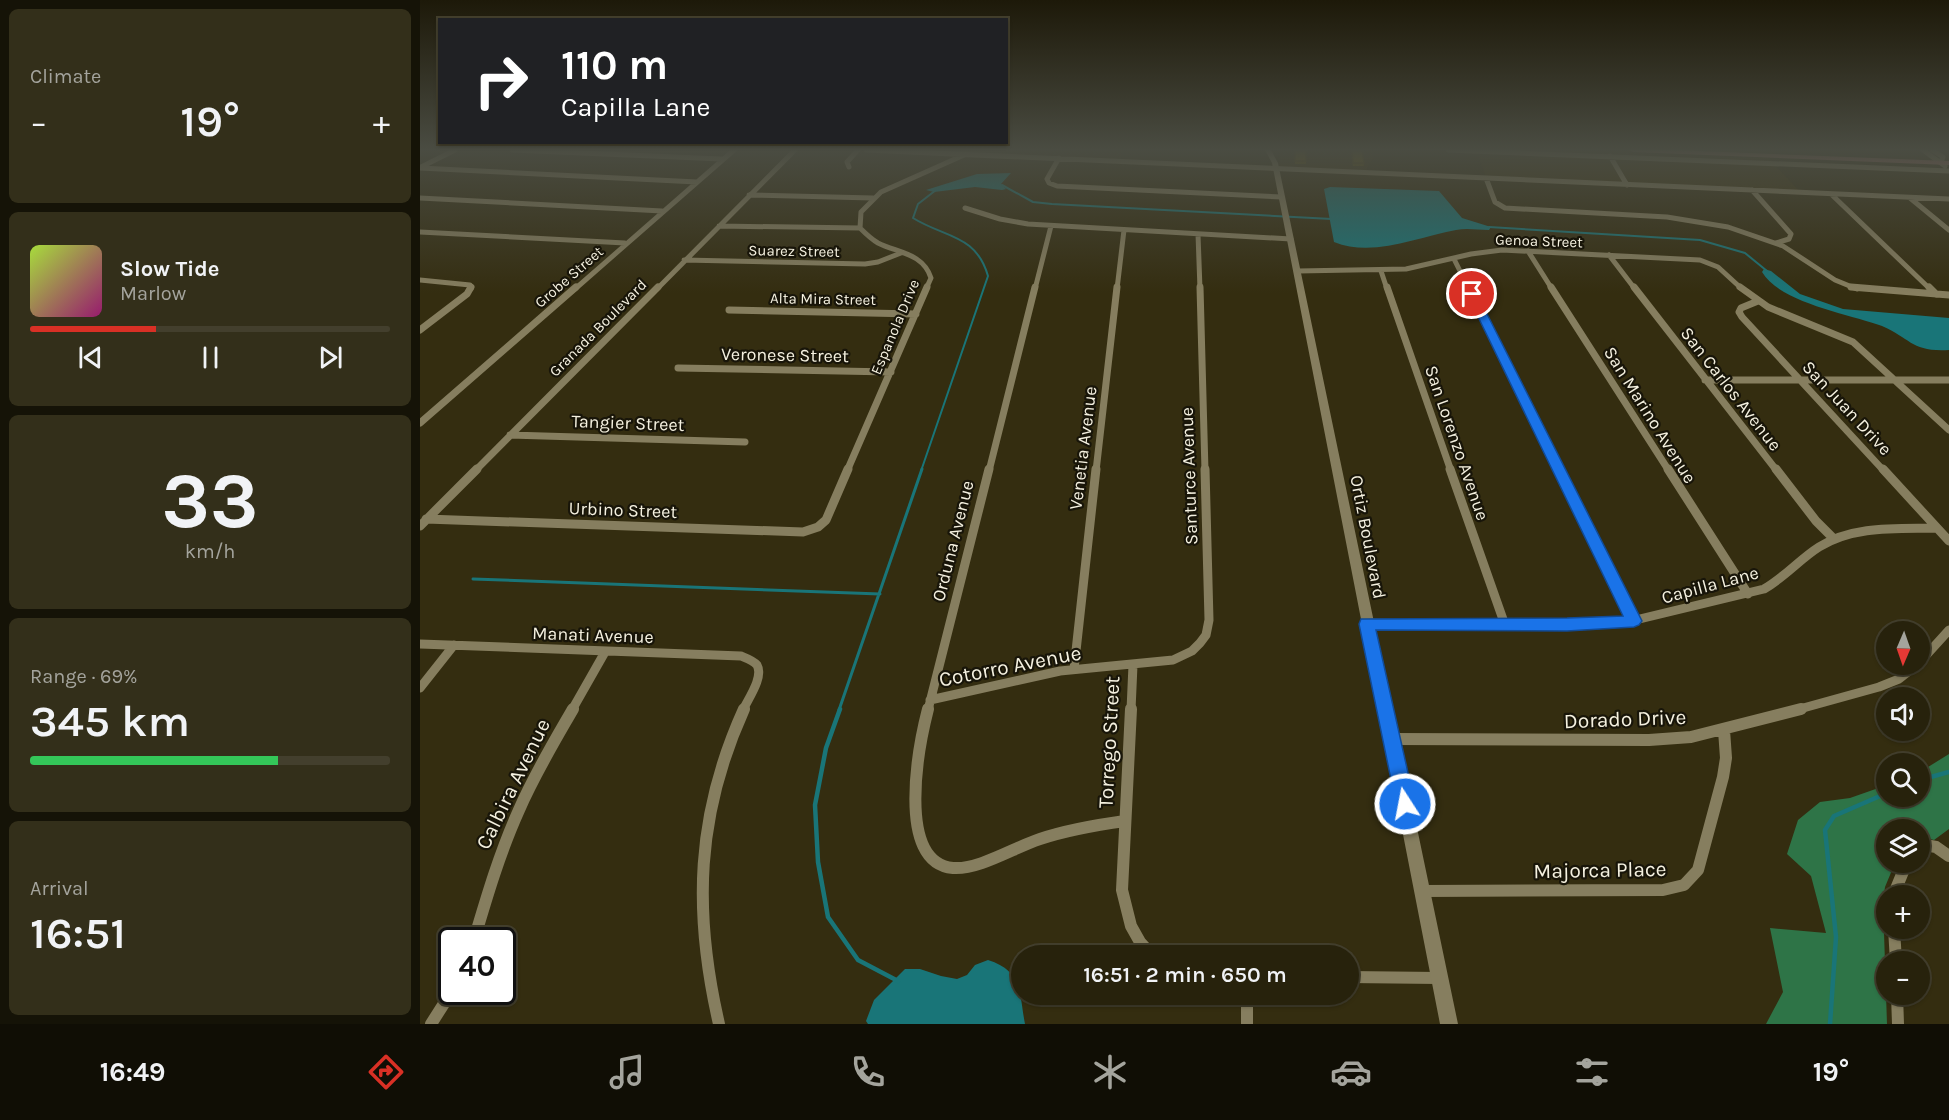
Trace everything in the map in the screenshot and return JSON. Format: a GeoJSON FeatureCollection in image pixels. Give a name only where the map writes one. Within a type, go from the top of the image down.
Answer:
{"type":"FeatureCollection","features":[{"type":"Feature","properties":{"kind":"street"},"geometry":{"type":"LineString","coordinates":[[420,198],[662,211]]}},
{"type":"Feature","properties":{"kind":"street","name":"Grobe Street"},"geometry":{"type":"LineString","coordinates":[[420,423],[678,198]]}},
{"type":"Feature","properties":{"kind":"street","name":"Granada Boulevard"},"geometry":{"type":"LineString","coordinates":[[423,523],[746,198]]}},
{"type":"Feature","properties":{"kind":"street"},"geometry":{"type":"LineString","coordinates":[[864,198],[873,198]]}},
{"type":"Feature","properties":{"kind":"street"},"geometry":{"type":"LineString","coordinates":[[719,226],[860,228],[861,212],[873,198]]}},
{"type":"Feature","properties":{"kind":"street","name":"Ortiz Boulevard"},"geometry":{"type":"LineString","coordinates":[[1282,198],[1449,1024]]}},
{"type":"Feature","properties":{"kind":"street"},"geometry":{"type":"LineString","coordinates":[[1494,198],[1502,207],[1687,219],[1735,228],[1776,243],[1802,256],[1837,283],[1864,290],[1949,294]]}},
{"type":"Feature","properties":{"kind":"street"},"geometry":{"type":"LineString","coordinates":[[1759,198],[1791,234],[1789,239],[1776,243]]}},
{"type":"Feature","properties":{"kind":"street"},"geometry":{"type":"LineString","coordinates":[[1835,198],[1936,294]]}},
{"type":"Feature","properties":{"kind":"street"},"geometry":{"type":"LineString","coordinates":[[1906,198],[1949,200]]}},
{"type":"Feature","properties":{"kind":"street"},"geometry":{"type":"LineString","coordinates":[[1910,198],[1949,230]]}},
{"type":"Feature","properties":{"kind":"street"},"geometry":{"type":"LineString","coordinates":[[965,208],[1014,222],[1051,226],[1291,239]]}},
{"type":"Feature","properties":{"kind":"street","name":"Orduna Avenue"},"geometry":{"type":"LineString","coordinates":[[1051,226],[920,740],[916,775],[916,810],[925,851],[936,863],[954,868],[971,866],[1061,832],[1125,821]]}},
{"type":"Feature","properties":{"kind":"street","name":"Espanola Drive"},"geometry":{"type":"LineString","coordinates":[[818,527],[826,520],[930,283],[930,273],[920,260],[871,239],[860,228]]}},
{"type":"Feature","properties":{"kind":"street","name":"Venetia Avenue"},"geometry":{"type":"LineString","coordinates":[[1074,669],[1124,230]]}},
{"type":"Feature","properties":{"kind":"street"},"geometry":{"type":"LineString","coordinates":[[420,232],[625,243]]}},
{"type":"Feature","properties":{"kind":"street","name":"Santurce Avenue"},"geometry":{"type":"LineString","coordinates":[[1133,665],[1173,660],[1184,656],[1200,643],[1208,628],[1198,234]]}},
{"type":"Feature","properties":{"kind":"street","name":"Genoa Street"},"geometry":{"type":"LineString","coordinates":[[1298,271],[1381,271],[1423,267],[1488,251],[1685,259],[1710,263],[1724,271],[1758,301]]}},
{"type":"Feature","properties":{"kind":"street","name":"San Marino Avenue"},"geometry":{"type":"LineString","coordinates":[[1528,251],[1748,594]]}},
{"type":"Feature","properties":{"kind":"street","name":"Suarez Street"},"geometry":{"type":"LineString","coordinates":[[684,260],[865,264],[878,262],[901,253]]}},
{"type":"Feature","properties":{"kind":"street","name":"San Carlos Avenue"},"geometry":{"type":"LineString","coordinates":[[1609,255],[1816,521],[1834,539]]}},
{"type":"Feature","properties":{"kind":"street"},"geometry":{"type":"LineString","coordinates":[[1454,259],[1634,621]]}},
{"type":"Feature","properties":{"kind":"street","name":"San Lorenzo Avenue"},"geometry":{"type":"LineString","coordinates":[[1381,271],[1505,625]]}},
{"type":"Feature","properties":{"kind":"street"},"geometry":{"type":"LineString","coordinates":[[420,280],[462,282],[471,287],[467,294],[420,330]]}},
{"type":"Feature","properties":{"kind":"street"},"geometry":{"type":"LineString","coordinates":[[1758,301],[1783,314],[1848,339],[1862,348],[1949,430]]}},
{"type":"Feature","properties":{"kind":"street","name":"San Juan Drive"},"geometry":{"type":"LineString","coordinates":[[1758,301],[1742,306],[1740,314],[1949,541]]}},
{"type":"Feature","properties":{"kind":"street","name":"Alta Mira Street"},"geometry":{"type":"LineString","coordinates":[[729,310],[916,314]]}},
{"type":"Feature","properties":{"kind":"street","name":"Veronese Street"},"geometry":{"type":"LineString","coordinates":[[678,368],[891,372]]}},
{"type":"Feature","properties":{"kind":"street"},"geometry":{"type":"LineString","coordinates":[[1705,380],[1949,380]]}},
{"type":"Feature","properties":{"kind":"street","name":"Tangier Street"},"geometry":{"type":"LineString","coordinates":[[510,435],[745,442]]}},
{"type":"Feature","properties":{"kind":"street","name":"Urbino Street"},"geometry":{"type":"LineString","coordinates":[[423,523],[803,532],[818,527]]}},
{"type":"Feature","properties":{"kind":"street","name":"Capilla Lane"},"geometry":{"type":"LineString","coordinates":[[1367,624],[1599,624],[1634,621],[1748,594],[1783,579],[1809,555],[1834,539],[1876,530],[1937,528]]}},
{"type":"Feature","properties":{"kind":"street","name":"Dorado Drive"},"geometry":{"type":"LineString","coordinates":[[1930,651],[1949,630]]}},
{"type":"Feature","properties":{"kind":"street","name":"Manati Avenue"},"geometry":{"type":"LineString","coordinates":[[420,644],[741,656],[756,663],[759,669],[758,678],[731,737],[718,775],[707,819],[701,864],[702,932],[719,1024]]}},
{"type":"Feature","properties":{"kind":"street"},"geometry":{"type":"LineString","coordinates":[[420,688],[454,645]]}},
{"type":"Feature","properties":{"kind":"street","name":"Calbira Avenue"},"geometry":{"type":"LineString","coordinates":[[478,927],[491,880],[518,811],[535,775],[605,652]]}},
{"type":"Feature","properties":{"kind":"street","name":"Cotorro Avenue"},"geometry":{"type":"LineString","coordinates":[[930,700],[1074,669],[1133,665]]}},
{"type":"Feature","properties":{"kind":"street","name":"Torrego Street"},"geometry":{"type":"LineString","coordinates":[[1125,821],[1133,665]]}},
{"type":"Feature","properties":{"kind":"street","name":"Dorado Drive"},"geometry":{"type":"LineString","coordinates":[[1392,739],[1649,741],[1691,737],[1879,687],[1904,675]]}},
{"type":"Feature","properties":{"kind":"street","name":"Majorca Place"},"geometry":{"type":"LineString","coordinates":[[1423,891],[1663,890],[1684,885],[1698,870],[1716,809],[1725,767],[1724,730]]}},
{"type":"Feature","properties":{"kind":"street"},"geometry":{"type":"LineString","coordinates":[[1125,821],[1123,901],[1133,932],[1144,945]]}},
{"type":"Feature","properties":{"kind":"street"},"geometry":{"type":"LineString","coordinates":[[1930,847],[1949,856]]}},
{"type":"Feature","properties":{"kind":"street"},"geometry":{"type":"LineString","coordinates":[[1359,977],[1439,978]]}},
{"type":"Feature","properties":{"kind":"street"},"geometry":{"type":"LineString","coordinates":[[431,1024],[443,1005]]}},
{"type":"Feature","properties":{"kind":"street"},"geometry":{"type":"LineString","coordinates":[[1247,1005],[1247,1024]]}},
{"type":"Feature","properties":{"kind":"street"},"geometry":{"type":"LineString","coordinates":[[1897,1005],[1898,1024]]}},
{"type":"Feature","properties":{"kind":"green space"},"geometry":{"type":"Polygon","coordinates":[[[1949,754],[1949,829],[1934,840],[1930,839],[1930,819],[1876,819],[1876,873],[1891,873],[1886,885],[1876,885],[1876,939],[1884,939],[1885,951],[1876,951],[1876,1005],[1886,1005],[1887,1024],[1766,1024],[1783,992],[1770,928],[1826,933],[1811,876],[1787,854],[1798,820],[1820,802],[1850,798],[1876,789],[1876,807],[1930,807],[1930,766],[1949,754]]]}},
{"type":"Feature","properties":{"kind":"water"},"geometry":{"type":"Polygon","coordinates":[[[1326,198],[1445,198],[1462,218],[1491,227],[1489,230],[1456,230],[1379,247],[1364,248],[1334,242],[1326,198]]]}},
{"type":"Feature","properties":{"kind":"water"},"geometry":{"type":"Polygon","coordinates":[[[1764,269],[1771,271],[1800,294],[1843,309],[1949,318],[1949,350],[1919,347],[1882,326],[1799,300],[1771,283],[1762,272],[1764,269]]]}},
{"type":"Feature","properties":{"kind":"water"},"geometry":{"type":"Polygon","coordinates":[[[988,960],[1011,974],[1011,1005],[1022,1005],[1025,1024],[868,1024],[866,1021],[874,1000],[905,969],[920,969],[957,979],[967,975],[975,965],[988,960]]]}},
{"type":"Feature","properties":{"kind":"waterway"},"geometry":{"type":"LineString","coordinates":[[921,471],[988,276],[983,262],[967,244],[913,218],[918,204],[926,198]]}},
{"type":"Feature","properties":{"kind":"waterway"},"geometry":{"type":"LineString","coordinates":[[1025,198],[1033,202],[1052,204],[1332,219]]}},
{"type":"Feature","properties":{"kind":"waterway"},"geometry":{"type":"LineString","coordinates":[[1489,227],[1700,240],[1745,253],[1767,271]]}},
{"type":"Feature","properties":{"kind":"waterway"},"geometry":{"type":"LineString","coordinates":[[879,594],[922,469]]}},
{"type":"Feature","properties":{"kind":"waterway"},"geometry":{"type":"LineString","coordinates":[[473,579],[879,594]]}},
{"type":"Feature","properties":{"kind":"waterway"},"geometry":{"type":"LineString","coordinates":[[839,710],[879,594]]}},
{"type":"Feature","properties":{"kind":"waterway"},"geometry":{"type":"LineString","coordinates":[[840,709],[826,748],[815,805],[818,862],[828,917],[858,960],[898,981]]}},
{"type":"Feature","properties":{"kind":"waterway"},"geometry":{"type":"LineString","coordinates":[[1930,777],[1949,772]]}},
{"type":"Feature","properties":{"kind":"waterway"},"geometry":{"type":"LineString","coordinates":[[1830,1024],[1836,937],[1825,830],[1834,816],[1876,798]]}},
{"type":"Feature","properties":{"kind":"route"},"geometry":{"type":"LineString","coordinates":[[1405,804],[1367,624],[1599,624],[1634,621],[1472,294]]}}]}
